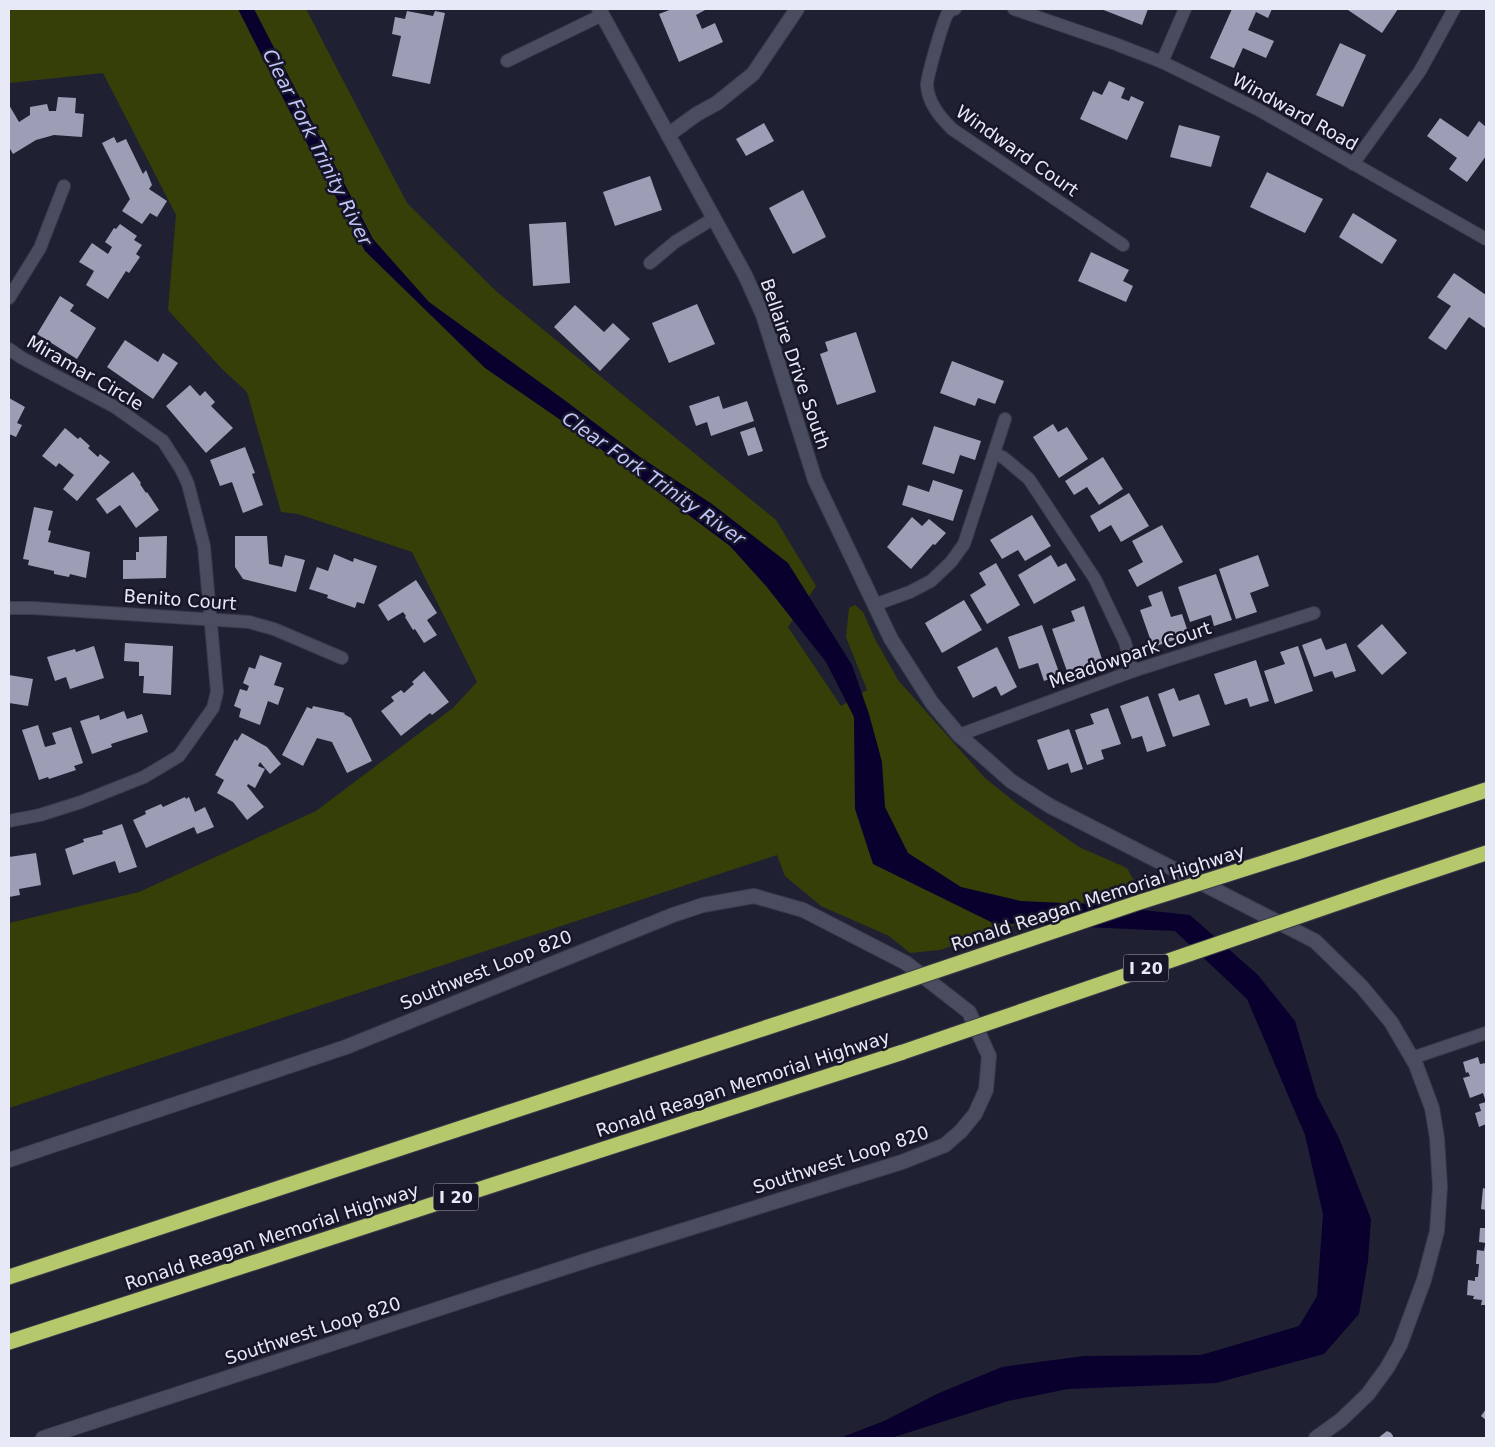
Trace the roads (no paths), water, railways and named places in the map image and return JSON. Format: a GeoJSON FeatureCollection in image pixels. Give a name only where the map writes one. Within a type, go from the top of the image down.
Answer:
{"type":"FeatureCollection","features":[{"type":"Feature","properties":{"kind":"highway","name":"Ronald Reagan Memorial Highway"},"geometry":{"type":"LineString","coordinates":[[9,1277],[841,1003],[1137,903],[1486,790]]}},
{"type":"Feature","properties":{"kind":"highway","name":"Ronald Reagan Memorial Highway"},"geometry":{"type":"LineString","coordinates":[[9,1342],[902,1052],[1486,853]]}},
{"type":"Feature","properties":{"kind":"street"},"geometry":{"type":"LineString","coordinates":[[668,135],[696,114],[717,103],[753,74],[797,9]]}},
{"type":"Feature","properties":{"kind":"street","name":"Windward Court"},"geometry":{"type":"LineString","coordinates":[[955,9],[949,11],[943,23],[927,84],[931,103],[939,116],[952,128],[1123,245]]}},
{"type":"Feature","properties":{"kind":"street","name":"Windward Road"},"geometry":{"type":"LineString","coordinates":[[1014,9],[1080,31],[1162,62],[1259,110],[1486,239]]}},
{"type":"Feature","properties":{"kind":"street"},"geometry":{"type":"LineString","coordinates":[[1162,62],[1185,9]]}},
{"type":"Feature","properties":{"kind":"street"},"geometry":{"type":"LineString","coordinates":[[1354,164],[1420,71],[1454,9]]}},
{"type":"Feature","properties":{"kind":"street"},"geometry":{"type":"LineString","coordinates":[[508,61],[600,12]]}},
{"type":"Feature","properties":{"kind":"street","name":"Bellaire Drive South"},"geometry":{"type":"LineString","coordinates":[[600,12],[754,294],[763,315],[815,480],[891,639],[932,703],[959,735],[1011,781],[1050,806],[1315,941],[1362,987],[1391,1022],[1412,1058]]}},
{"type":"Feature","properties":{"kind":"street"},"geometry":{"type":"LineString","coordinates":[[9,298],[40,248],[64,186]]}},
{"type":"Feature","properties":{"kind":"street"},"geometry":{"type":"LineString","coordinates":[[650,262],[675,242],[714,218]]}},
{"type":"Feature","properties":{"kind":"street","name":"Miramar Circle"},"geometry":{"type":"LineString","coordinates":[[9,349],[22,358],[115,407],[163,441],[181,469],[188,484],[204,546],[217,692],[213,708],[179,756],[144,777],[81,802],[9,821]]}},
{"type":"Feature","properties":{"kind":"street"},"geometry":{"type":"LineString","coordinates":[[874,605],[910,592],[931,581],[951,562],[964,544],[1005,419]]}},
{"type":"Feature","properties":{"kind":"street"},"geometry":{"type":"LineString","coordinates":[[994,453],[1004,458],[1029,479],[1095,578],[1124,642],[1133,670]]}},
{"type":"Feature","properties":{"kind":"street","name":"Benito Court"},"geometry":{"type":"LineString","coordinates":[[9,608],[249,622],[274,630],[342,658]]}},
{"type":"Feature","properties":{"kind":"street","name":"Meadowpark Court"},"geometry":{"type":"LineString","coordinates":[[959,735],[1133,670],[1314,613]]}},
{"type":"Feature","properties":{"kind":"street","name":"Southwest Loop 820"},"geometry":{"type":"LineString","coordinates":[[9,1160],[346,1046],[673,915],[703,905],[754,896],[804,910],[906,963],[969,1012],[989,1056],[986,1090],[975,1114],[961,1131],[945,1145],[902,1162],[591,1259],[43,1438]]}},
{"type":"Feature","properties":{"kind":"street"},"geometry":{"type":"LineString","coordinates":[[1316,1438],[1341,1420],[1368,1394],[1387,1368],[1400,1345],[1424,1280],[1435,1239],[1440,1187],[1437,1138],[1432,1108],[1412,1058],[1486,1033]]}},
{"type":"Feature","properties":{"kind":"water","name":"Clear Fork Trinity River"},"geometry":{"type":"Polygon","coordinates":[[[238,9],[254,9],[373,239],[429,302],[640,457],[712,504],[788,563],[852,665],[869,714],[882,762],[885,807],[908,853],[961,887],[1021,901],[1086,904],[1190,915],[1258,975],[1295,1021],[1317,1096],[1339,1138],[1371,1219],[1368,1261],[1359,1314],[1324,1354],[1216,1383],[1068,1389],[1008,1401],[891,1438],[840,1438],[884,1421],[939,1393],[1002,1367],[1084,1356],[1201,1355],[1299,1326],[1317,1296],[1323,1214],[1305,1135],[1247,999],[1175,931],[993,923],[873,864],[855,809],[854,717],[826,662],[766,586],[730,546],[578,432],[485,368],[365,251],[290,112],[238,9]]]}}]}
